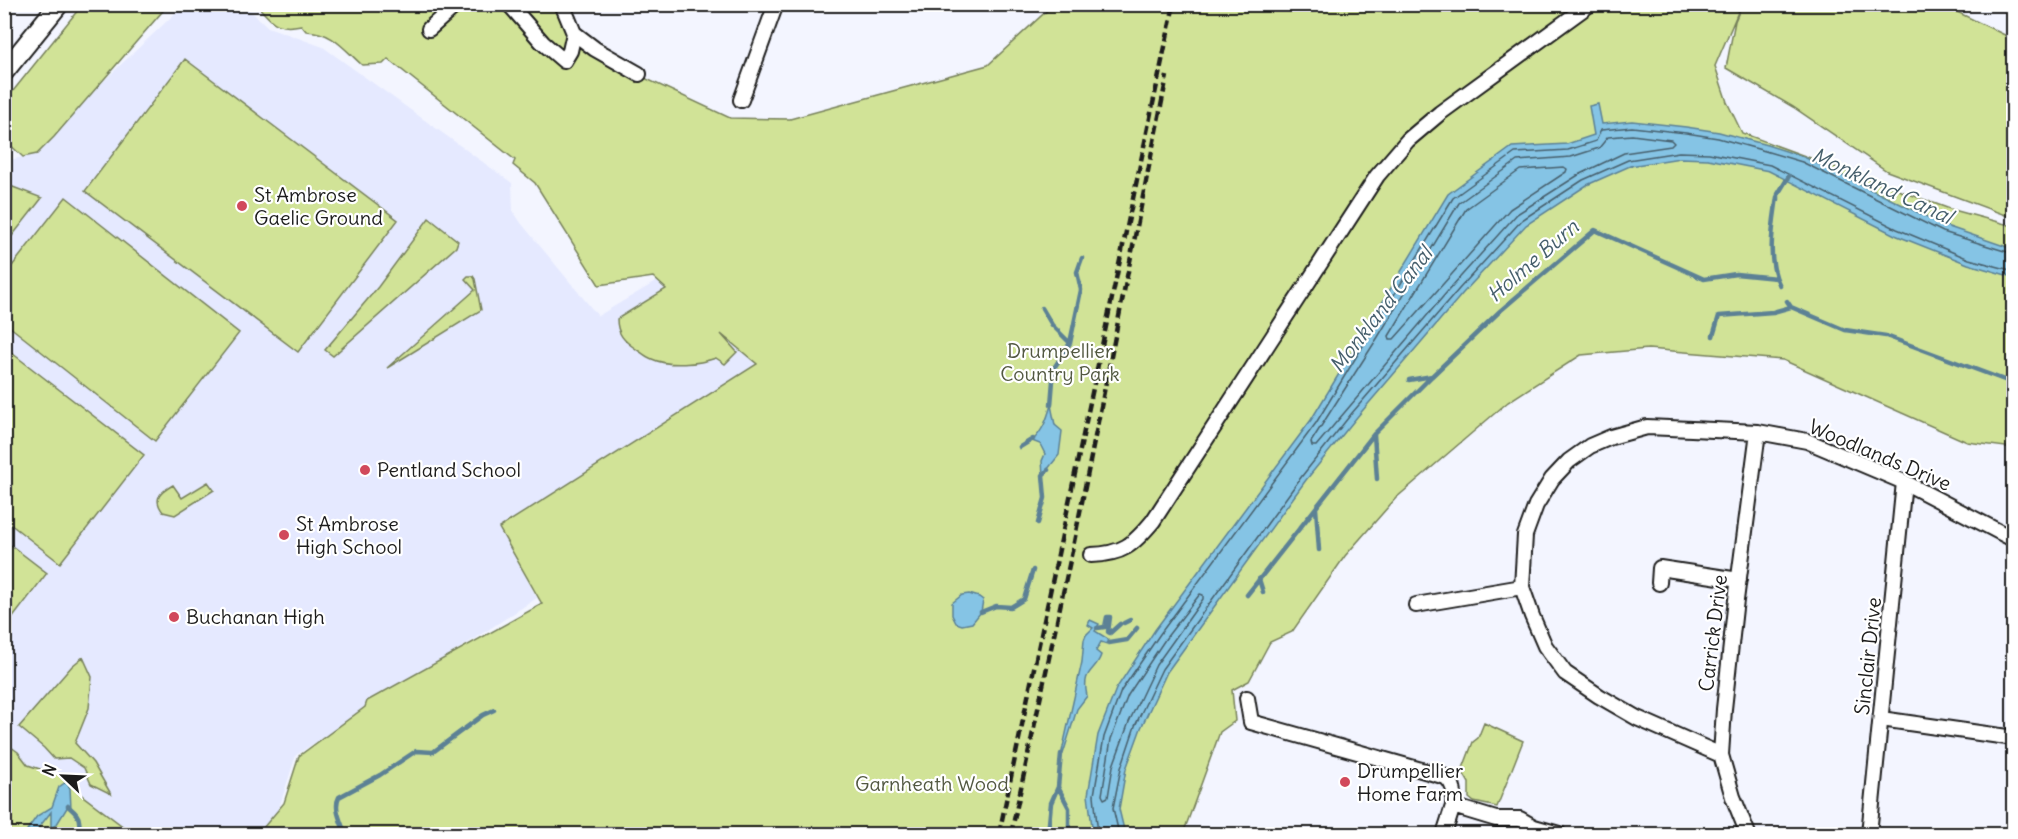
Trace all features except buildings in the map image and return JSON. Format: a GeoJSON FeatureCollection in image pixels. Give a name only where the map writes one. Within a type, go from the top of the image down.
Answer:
{"type":"FeatureCollection","features":[{"type":"Feature","properties":{"kind":"street"},"geometry":{"type":"LineString","coordinates":[[4,72],[59,4]]}},
{"type":"Feature","properties":{"kind":"street"},"geometry":{"type":"LineString","coordinates":[[429,29],[457,4]]}},
{"type":"Feature","properties":{"kind":"street"},"geometry":{"type":"LineString","coordinates":[[509,4],[543,43],[564,61],[570,51],[574,33]]}},
{"type":"Feature","properties":{"kind":"street"},"geometry":{"type":"LineString","coordinates":[[562,4],[574,33],[595,50],[639,74]]}},
{"type":"Feature","properties":{"kind":"street"},"geometry":{"type":"LineString","coordinates":[[741,100],[776,4]]}},
{"type":"Feature","properties":{"kind":"street"},"geometry":{"type":"LineString","coordinates":[[1091,555],[1116,552],[1129,546],[1154,521],[1377,176],[1408,140],[1440,113],[1590,4]]}},
{"type":"Feature","properties":{"kind":"street","name":"Woodlands Drive"},"geometry":{"type":"LineString","coordinates":[[1721,754],[1637,717],[1599,696],[1565,673],[1545,646],[1522,587],[1525,535],[1536,505],[1552,479],[1569,461],[1590,446],[1611,437],[1647,427],[1758,432],[1807,441],[1904,482],[2009,537],[2013,537]]}},
{"type":"Feature","properties":{"kind":"street","name":"Carrick Drive"},"geometry":{"type":"LineString","coordinates":[[1748,834],[1733,797],[1721,754],[1724,709],[1758,432]]}},
{"type":"Feature","properties":{"kind":"street","name":"Sinclair Drive"},"geometry":{"type":"LineString","coordinates":[[1869,834],[1904,482]]}},
{"type":"Feature","properties":{"kind":"street"},"geometry":{"type":"LineString","coordinates":[[1659,583],[1661,562],[1739,580]]}},
{"type":"Feature","properties":{"kind":"street"},"geometry":{"type":"LineString","coordinates":[[1416,605],[1522,587]]}},
{"type":"Feature","properties":{"kind":"street"},"geometry":{"type":"LineString","coordinates":[[1247,698],[1251,723],[1446,777],[1452,783],[1455,791],[1444,834]]}},
{"type":"Feature","properties":{"kind":"street"},"geometry":{"type":"LineString","coordinates":[[1881,719],[2013,738]]}},
{"type":"Feature","properties":{"kind":"street"},"geometry":{"type":"LineString","coordinates":[[1453,806],[1496,819],[1520,819],[1533,831],[1558,834]]}},
{"type":"Feature","properties":{"kind":"shaded area"},"geometry":{"type":"Polygon","coordinates":[[[184,5],[244,5],[268,27],[323,47],[512,183],[513,211],[598,316],[657,281],[762,368],[500,528],[537,598],[296,755],[277,814],[260,834],[133,834],[50,772],[28,765],[18,752],[5,742],[4,245],[42,199],[5,184],[5,161],[23,157],[184,5]]]}},
{"type":"Feature","properties":{"kind":"green space"},"geometry":{"type":"Polygon","coordinates":[[[82,5],[168,5],[54,137],[37,154],[23,157],[5,140],[5,101],[82,5]]]}},
{"type":"Feature","properties":{"kind":"green space","name":"Drumpellier Country Park"},"geometry":{"type":"Polygon","coordinates":[[[257,5],[562,5],[593,54],[730,118],[790,119],[988,65],[1053,5],[1741,5],[1715,66],[1727,102],[1742,133],[1950,209],[2013,226],[2013,448],[1967,442],[1783,360],[1648,349],[1581,355],[1508,402],[1396,498],[1345,556],[1292,632],[1270,642],[1249,681],[1232,690],[1235,721],[1220,732],[1183,834],[258,834],[284,803],[299,756],[365,707],[367,701],[542,604],[499,528],[757,364],[721,334],[737,352],[725,364],[716,358],[693,363],[659,362],[632,346],[620,333],[617,319],[666,289],[653,277],[599,285],[535,183],[513,165],[515,160],[388,59],[383,64],[362,65],[331,38],[306,31],[301,25],[286,26],[275,23],[257,5]]]}},
{"type":"Feature","properties":{"kind":"green space"},"geometry":{"type":"Polygon","coordinates":[[[1742,5],[1943,5],[2013,39],[2013,218],[1887,171],[1793,107],[1726,68],[1735,21],[1742,5]]]}},
{"type":"Feature","properties":{"kind":"green space","name":"St Ambrose Gaelic Ground"},"geometry":{"type":"Polygon","coordinates":[[[185,59],[398,220],[298,352],[85,191],[185,59]]]}},
{"type":"Feature","properties":{"kind":"green space"},"geometry":{"type":"Polygon","coordinates":[[[4,184],[42,198],[5,245],[4,184]]]}},
{"type":"Feature","properties":{"kind":"green space"},"geometry":{"type":"Polygon","coordinates":[[[66,197],[239,333],[155,441],[5,323],[5,275],[66,197]]]}},
{"type":"Feature","properties":{"kind":"green space"},"geometry":{"type":"Polygon","coordinates":[[[429,218],[458,241],[456,247],[333,356],[325,350],[378,287],[429,218]]]}},
{"type":"Feature","properties":{"kind":"green space"},"geometry":{"type":"Polygon","coordinates":[[[473,276],[475,279],[481,310],[387,368],[475,290],[465,279],[473,276]]]}},
{"type":"Feature","properties":{"kind":"green space"},"geometry":{"type":"Polygon","coordinates":[[[4,347],[144,455],[60,563],[5,520],[4,347]]]}},
{"type":"Feature","properties":{"kind":"green space"},"geometry":{"type":"Polygon","coordinates":[[[208,482],[214,490],[175,515],[163,512],[158,503],[159,496],[173,485],[182,498],[208,482]]]}},
{"type":"Feature","properties":{"kind":"green space"},"geometry":{"type":"Polygon","coordinates":[[[4,540],[47,573],[5,628],[4,628],[4,540]]]}},
{"type":"Feature","properties":{"kind":"green space"},"geometry":{"type":"Polygon","coordinates":[[[83,657],[92,677],[89,708],[75,743],[93,763],[111,794],[91,784],[84,768],[69,758],[54,759],[19,727],[72,666],[83,657]]]}},
{"type":"Feature","properties":{"kind":"green space"},"geometry":{"type":"Polygon","coordinates":[[[1484,723],[1523,741],[1497,807],[1474,802],[1469,798],[1469,783],[1462,771],[1473,742],[1478,738],[1484,723]]]}},
{"type":"Feature","properties":{"kind":"green space"},"geometry":{"type":"Polygon","coordinates":[[[4,742],[18,752],[28,765],[55,774],[77,774],[79,793],[133,834],[5,834],[4,742]]]}},
{"type":"Feature","properties":{"kind":"water","name":"Monkland Canal"},"geometry":{"type":"Polygon","coordinates":[[[1598,104],[1602,124],[1632,121],[1719,132],[1804,157],[1946,226],[2013,249],[2013,277],[1968,264],[1895,235],[1769,171],[1708,159],[1680,158],[1630,166],[1587,185],[1526,225],[1463,293],[1306,480],[1167,672],[1141,728],[1126,769],[1119,809],[1125,834],[1093,834],[1088,795],[1098,735],[1116,689],[1155,630],[1311,420],[1448,194],[1512,147],[1567,144],[1594,135],[1589,106],[1598,104]]]}},
{"type":"Feature","properties":{"kind":"water"},"geometry":{"type":"Polygon","coordinates":[[[1051,405],[1055,425],[1062,431],[1059,455],[1043,475],[1042,461],[1045,454],[1040,444],[1032,441],[1044,424],[1051,405]]]}},
{"type":"Feature","properties":{"kind":"water"},"geometry":{"type":"Polygon","coordinates":[[[969,594],[983,600],[981,612],[972,623],[962,625],[956,623],[952,615],[952,603],[962,595],[969,594]]]}},
{"type":"Feature","properties":{"kind":"water"},"geometry":{"type":"Polygon","coordinates":[[[1090,620],[1099,624],[1095,631],[1108,639],[1109,643],[1101,642],[1096,651],[1101,655],[1099,661],[1087,676],[1087,696],[1077,709],[1061,756],[1082,662],[1084,640],[1093,628],[1088,625],[1090,620]]]}},
{"type":"Feature","properties":{"kind":"water"},"geometry":{"type":"Polygon","coordinates":[[[66,782],[70,788],[71,809],[68,806],[57,824],[51,828],[51,812],[37,830],[33,832],[27,830],[37,816],[52,807],[59,787],[66,782]]]}},
{"type":"Feature","properties":{"kind":"waterway"},"geometry":{"type":"LineString","coordinates":[[1778,200],[1778,194],[1789,176]]}},
{"type":"Feature","properties":{"kind":"waterway"},"geometry":{"type":"LineString","coordinates":[[1777,197],[1772,231],[1772,254],[1780,286]]}},
{"type":"Feature","properties":{"kind":"waterway","name":"Holme Burn"},"geometry":{"type":"LineString","coordinates":[[1409,380],[1432,376],[1500,311],[1595,230],[1704,279],[1736,274],[1776,278]]}},
{"type":"Feature","properties":{"kind":"waterway"},"geometry":{"type":"LineString","coordinates":[[1051,405],[1054,368],[1070,343],[1081,290],[1077,272],[1082,258]]}},
{"type":"Feature","properties":{"kind":"waterway"},"geometry":{"type":"LineString","coordinates":[[1787,301],[1791,307],[1845,330],[1886,336],[2014,382]]}},
{"type":"Feature","properties":{"kind":"waterway"},"geometry":{"type":"LineString","coordinates":[[1713,336],[1719,316],[1773,312],[1791,307]]}},
{"type":"Feature","properties":{"kind":"waterway"},"geometry":{"type":"LineString","coordinates":[[1042,308],[1052,325],[1070,343]]}},
{"type":"Feature","properties":{"kind":"waterway","name":"Holme Burn"},"geometry":{"type":"LineString","coordinates":[[1247,595],[1374,434],[1432,376]]}},
{"type":"Feature","properties":{"kind":"waterway"},"geometry":{"type":"LineString","coordinates":[[1374,434],[1377,479]]}},
{"type":"Feature","properties":{"kind":"waterway"},"geometry":{"type":"LineString","coordinates":[[1020,447],[1033,439]]}},
{"type":"Feature","properties":{"kind":"waterway"},"geometry":{"type":"LineString","coordinates":[[1038,523],[1045,498],[1043,475],[1048,470]]}},
{"type":"Feature","properties":{"kind":"waterway"},"geometry":{"type":"LineString","coordinates":[[1316,508],[1319,550]]}},
{"type":"Feature","properties":{"kind":"waterway"},"geometry":{"type":"LineString","coordinates":[[981,612],[996,606],[1011,607],[1024,599],[1033,570]]}},
{"type":"Feature","properties":{"kind":"waterway"},"geometry":{"type":"LineString","coordinates":[[1259,579],[1263,592]]}},
{"type":"Feature","properties":{"kind":"waterway"},"geometry":{"type":"LineString","coordinates":[[1097,628],[1105,627],[1107,617],[1110,617],[1108,632],[1110,633],[1120,624]]}},
{"type":"Feature","properties":{"kind":"waterway"},"geometry":{"type":"LineString","coordinates":[[1124,623],[1130,620]]}},
{"type":"Feature","properties":{"kind":"waterway"},"geometry":{"type":"LineString","coordinates":[[1109,643],[1127,640],[1137,628]]}},
{"type":"Feature","properties":{"kind":"waterway"},"geometry":{"type":"LineString","coordinates":[[345,834],[337,811],[339,797],[380,775],[416,751],[433,752],[483,715],[494,710]]}},
{"type":"Feature","properties":{"kind":"waterway"},"geometry":{"type":"LineString","coordinates":[[1048,834],[1051,803],[1058,787],[1061,754]]}},
{"type":"Feature","properties":{"kind":"waterway"},"geometry":{"type":"LineString","coordinates":[[1058,787],[1069,808],[1069,830],[1072,834]]}},
{"type":"Feature","properties":{"kind":"waterway"},"geometry":{"type":"LineString","coordinates":[[68,806],[78,816],[81,834]]}},
{"type":"Feature","properties":{"kind":"railway"},"geometry":{"type":"LineString","coordinates":[[999,834],[1174,4]]}},
{"type":"Feature","properties":{"kind":"railway"},"geometry":{"type":"LineString","coordinates":[[1011,834],[1074,542],[1167,76]]}},
{"type":"Feature","properties":{"kind":"place","name":"St Ambrose Gaelic Ground"},"geometry":{"type":"Point","coordinates":[242,206]}},
{"type":"Feature","properties":{"kind":"place","name":"Pentland School"},"geometry":{"type":"Point","coordinates":[365,470]}},
{"type":"Feature","properties":{"kind":"place","name":"St Ambrose High School"},"geometry":{"type":"Point","coordinates":[284,535]}},
{"type":"Feature","properties":{"kind":"place","name":"Buchanan High"},"geometry":{"type":"Point","coordinates":[174,617]}},
{"type":"Feature","properties":{"kind":"place","name":"Drumpellier Home Farm"},"geometry":{"type":"Point","coordinates":[1345,782]}},
{"type":"Feature","properties":{"kind":"park label","name":"Garnheath Wood"},"geometry":{"type":"Point","coordinates":[932,784]}}]}
